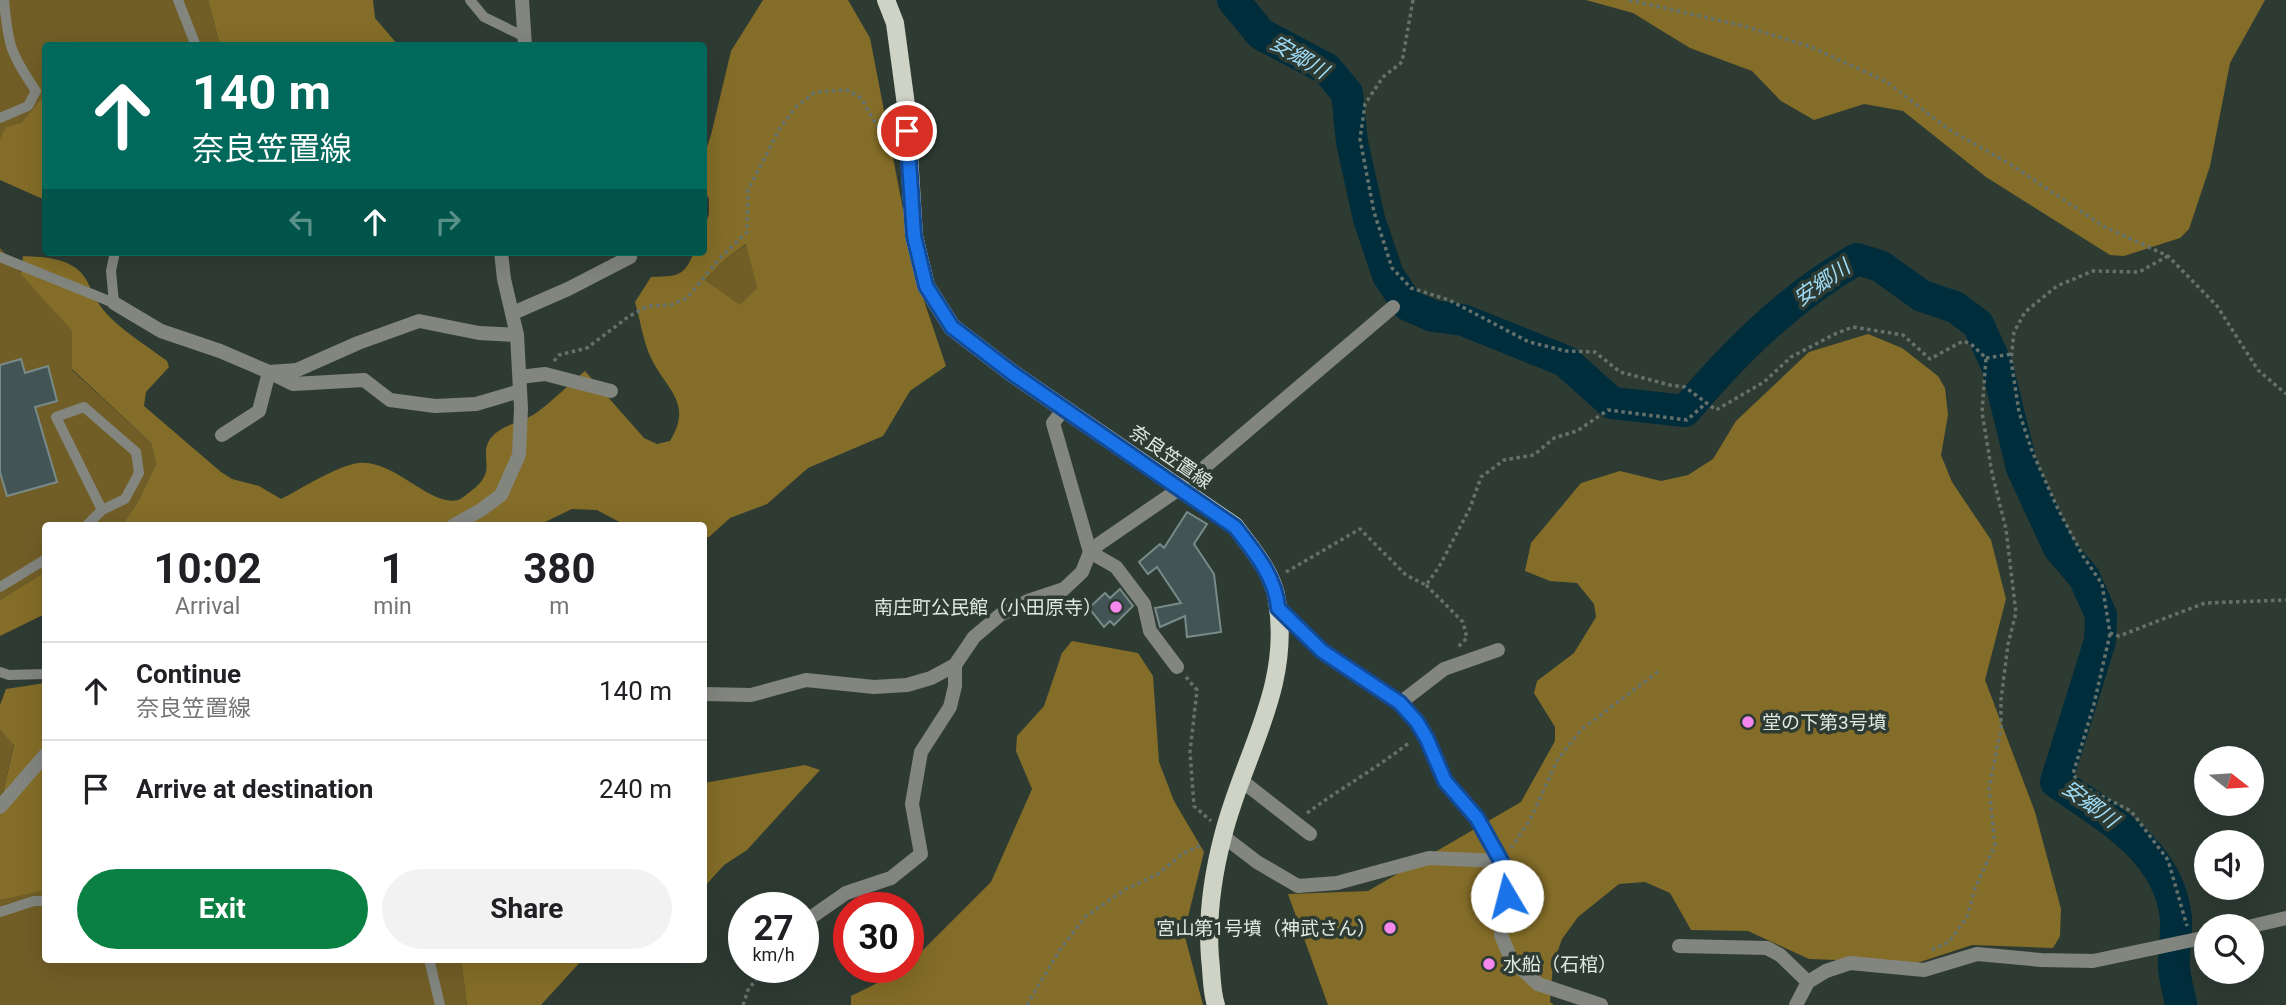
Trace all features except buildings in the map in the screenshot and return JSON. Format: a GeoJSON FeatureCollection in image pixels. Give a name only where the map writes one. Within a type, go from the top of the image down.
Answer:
{"type":"FeatureCollection","features":[{"type":"Feature","properties":{"kind":"main road","name":"奈良笠置線"},"geometry":{"type":"LineString","coordinates":[[886,0],[895,23],[906,105],[914,236],[926,286],[952,327],[1012,373],[1235,527],[1257,556],[1271,580],[1277,598],[1279,645],[1275,686],[1223,835],[1212,902],[1209,943],[1216,1005]]}},
{"type":"Feature","properties":{"kind":"street"},"geometry":{"type":"LineString","coordinates":[[522,0],[525,41]]}},
{"type":"Feature","properties":{"kind":"street"},"geometry":{"type":"LineString","coordinates":[[459,522],[501,495],[519,455],[520,384],[517,335],[501,256]]}},
{"type":"Feature","properties":{"kind":"street"},"geometry":{"type":"LineString","coordinates":[[513,313],[630,257]]}},
{"type":"Feature","properties":{"kind":"street"},"geometry":{"type":"LineString","coordinates":[[114,303],[161,331],[220,351],[293,384],[364,380],[390,400],[435,406],[475,404],[545,374],[611,391]]}},
{"type":"Feature","properties":{"kind":"street"},"geometry":{"type":"LineString","coordinates":[[707,694],[751,695],[806,680],[874,687],[907,685],[931,678],[955,665],[974,637],[1000,615],[1028,601],[1064,589],[1082,572],[1090,552],[1179,489],[1393,307]]}},
{"type":"Feature","properties":{"kind":"street"},"geometry":{"type":"LineString","coordinates":[[269,372],[297,370],[358,343],[419,321],[479,333],[517,335]]}},
{"type":"Feature","properties":{"kind":"street"},"geometry":{"type":"LineString","coordinates":[[222,435],[259,411],[269,372]]}},
{"type":"Feature","properties":{"kind":"street"},"geometry":{"type":"LineString","coordinates":[[1064,409],[1052,423],[1090,552],[1116,567],[1130,585],[1143,604],[1150,631],[1177,667]]}},
{"type":"Feature","properties":{"kind":"street"},"geometry":{"type":"LineString","coordinates":[[1278,608],[1322,651],[1400,703],[1422,732],[1445,781],[1477,818],[1508,875],[1501,935],[1511,959],[1538,984],[1601,1005]]}},
{"type":"Feature","properties":{"kind":"street"},"geometry":{"type":"LineString","coordinates":[[1400,703],[1444,669],[1498,650]]}},
{"type":"Feature","properties":{"kind":"street"},"geometry":{"type":"LineString","coordinates":[[819,912],[846,893],[891,878],[921,854],[912,804],[921,752],[950,707],[955,686],[955,665]]}},
{"type":"Feature","properties":{"kind":"street"},"geometry":{"type":"LineString","coordinates":[[0,807],[42,759]]}},
{"type":"Feature","properties":{"kind":"street"},"geometry":{"type":"LineString","coordinates":[[1242,781],[1310,834]]}},
{"type":"Feature","properties":{"kind":"street"},"geometry":{"type":"LineString","coordinates":[[1223,835],[1257,862],[1298,886],[1337,883],[1429,858],[1501,861]]}},
{"type":"Feature","properties":{"kind":"street"},"geometry":{"type":"LineString","coordinates":[[2264,923],[2286,918]]}},
{"type":"Feature","properties":{"kind":"street"},"geometry":{"type":"LineString","coordinates":[[1796,1005],[1808,982],[1826,971],[1850,963],[1924,970],[1977,954],[2041,960],[2093,961],[2194,940]]}},
{"type":"Feature","properties":{"kind":"street"},"geometry":{"type":"LineString","coordinates":[[1679,946],[1767,948],[1780,955],[1808,982]]}},
{"type":"Feature","properties":{"kind":"lane"},"geometry":{"type":"LineString","coordinates":[[0,118],[29,106],[36,91],[16,61],[8,43],[4,0]]}},
{"type":"Feature","properties":{"kind":"lane"},"geometry":{"type":"LineString","coordinates":[[178,0],[194,42]]}},
{"type":"Feature","properties":{"kind":"lane"},"geometry":{"type":"LineString","coordinates":[[470,0],[484,18],[525,41]]}},
{"type":"Feature","properties":{"kind":"lane"},"geometry":{"type":"LineString","coordinates":[[0,257],[114,303],[111,271],[114,256]]}},
{"type":"Feature","properties":{"kind":"lane"},"geometry":{"type":"LineString","coordinates":[[90,522],[102,510],[125,499],[139,473],[136,452],[85,407],[56,416],[102,510]]}},
{"type":"Feature","properties":{"kind":"lane"},"geometry":{"type":"LineString","coordinates":[[0,587],[42,561]]}},
{"type":"Feature","properties":{"kind":"lane"},"geometry":{"type":"LineString","coordinates":[[0,672],[9,675],[42,674]]}},
{"type":"Feature","properties":{"kind":"lane"},"geometry":{"type":"LineString","coordinates":[[0,912],[42,901]]}},
{"type":"Feature","properties":{"kind":"lane"},"geometry":{"type":"LineString","coordinates":[[430,963],[440,1005]]}},
{"type":"Feature","properties":{"kind":"path"},"geometry":{"type":"LineString","coordinates":[[1413,0],[1402,62],[1383,77],[1365,104],[1360,139],[1374,212],[1392,268],[1411,288],[1448,300],[1529,342],[1566,351],[1595,352],[1620,372],[1685,387],[1716,410],[1764,382],[1791,357],[1853,327],[1903,335],[1930,359],[1963,341],[1971,344],[1986,358]]}},
{"type":"Feature","properties":{"kind":"path"},"geometry":{"type":"LineString","coordinates":[[1629,0],[1744,26],[1811,47],[1887,82],[1948,129],[2010,164],[2103,226],[2168,256],[2217,306],[2258,370],[2286,394]]}},
{"type":"Feature","properties":{"kind":"path"},"geometry":{"type":"LineString","coordinates":[[545,374],[559,355],[587,348],[628,317],[648,306],[671,305],[687,298],[719,259],[747,232],[748,190],[780,128],[796,107],[815,92],[847,90],[861,98],[883,136],[892,138],[896,130]]}},
{"type":"Feature","properties":{"kind":"path"},"geometry":{"type":"LineString","coordinates":[[2168,256],[2139,272],[2093,271],[2057,286],[2025,312],[2014,332],[2012,354],[2019,412],[2032,450],[2057,507],[2102,584],[2110,633],[2094,705],[2073,774],[2080,785],[2131,811],[2168,860],[2191,941]]}},
{"type":"Feature","properties":{"kind":"path"},"geometry":{"type":"LineString","coordinates":[[1986,358],[2012,354]]}},
{"type":"Feature","properties":{"kind":"path"},"geometry":{"type":"LineString","coordinates":[[1924,953],[1950,942],[1967,917],[1975,888],[1995,845],[1989,788],[2001,729],[2001,700],[2008,644],[2016,613],[2006,529],[1992,472],[1982,412],[1986,358]]}},
{"type":"Feature","properties":{"kind":"path"},"geometry":{"type":"LineString","coordinates":[[1426,585],[1439,568],[1470,508],[1480,477],[1504,460],[1534,455],[1554,438],[1577,431],[1608,410],[1687,420],[1706,403]]}},
{"type":"Feature","properties":{"kind":"path"},"geometry":{"type":"LineString","coordinates":[[1271,580],[1360,529],[1406,575],[1426,585],[1463,622],[1467,638],[1441,661],[1444,669]]}},
{"type":"Feature","properties":{"kind":"path"},"geometry":{"type":"LineString","coordinates":[[2110,633],[2119,636],[2205,603],[2286,600]]}},
{"type":"Feature","properties":{"kind":"path"},"geometry":{"type":"LineString","coordinates":[[1027,1005],[1059,951],[1087,916],[1126,888],[1157,874],[1182,854],[1223,835],[1194,806],[1190,752],[1196,690],[1177,667]]}},
{"type":"Feature","properties":{"kind":"path"},"geometry":{"type":"LineString","coordinates":[[1501,861],[1530,820],[1558,759],[1582,729],[1658,671]]}},
{"type":"Feature","properties":{"kind":"path"},"geometry":{"type":"LineString","coordinates":[[1294,822],[1335,792],[1377,768],[1422,732]]}},
{"type":"Feature","properties":{"kind":"path"},"geometry":{"type":"LineString","coordinates":[[743,1005],[753,983]]}},
{"type":"Feature","properties":{"kind":"shaded area"},"geometry":{"type":"Polygon","coordinates":[[[0,0],[208,0],[219,42],[42,42],[42,98],[21,123],[0,139],[0,0]]]}},
{"type":"Feature","properties":{"kind":"shaded area"},"geometry":{"type":"Polygon","coordinates":[[[208,0],[373,0],[375,18],[395,42],[219,42],[208,0]]]}},
{"type":"Feature","properties":{"kind":"shaded area"},"geometry":{"type":"Polygon","coordinates":[[[763,0],[848,0],[870,38],[916,277],[946,366],[910,391],[883,436],[808,468],[767,504],[730,518],[709,537],[707,522],[619,522],[597,510],[572,509],[545,522],[124,522],[138,502],[156,464],[151,443],[72,369],[72,331],[21,274],[23,256],[59,260],[82,273],[109,316],[167,361],[169,367],[146,392],[144,406],[232,479],[259,486],[281,499],[350,465],[372,464],[385,468],[436,497],[460,499],[484,477],[490,439],[506,427],[536,413],[585,371],[644,438],[657,444],[670,441],[677,428],[678,406],[675,396],[650,356],[635,302],[651,277],[678,274],[687,267],[692,256],[707,256],[707,147],[731,51],[763,0]],[[746,244],[725,259],[705,280],[740,305],[757,288],[746,244]]]}},
{"type":"Feature","properties":{"kind":"shaded area"},"geometry":{"type":"Polygon","coordinates":[[[1586,0],[2265,0],[2230,63],[2210,166],[2189,229],[2180,238],[2124,256],[2110,255],[1986,177],[1903,111],[1864,104],[1814,120],[1781,101],[1752,71],[1690,48],[1633,13],[1586,0]]]}},
{"type":"Feature","properties":{"kind":"shaded area"},"geometry":{"type":"Polygon","coordinates":[[[42,98],[42,199],[0,180],[0,139],[6,127],[21,123],[42,98]]]}},
{"type":"Feature","properties":{"kind":"shaded area"},"geometry":{"type":"Polygon","coordinates":[[[747,244],[757,288],[740,306],[705,280],[725,259],[747,244]]]}},
{"type":"Feature","properties":{"kind":"shaded area"},"geometry":{"type":"Polygon","coordinates":[[[0,248],[72,331],[72,370],[151,443],[156,464],[138,502],[124,522],[42,522],[42,574],[0,600],[0,248]]]}},
{"type":"Feature","properties":{"kind":"shaded area"},"geometry":{"type":"Polygon","coordinates":[[[1868,334],[1902,348],[1938,376],[1945,388],[1948,415],[1941,455],[1952,482],[1991,540],[2006,599],[1985,680],[2035,812],[2061,909],[2060,936],[2053,948],[1972,945],[1917,963],[1809,959],[1748,931],[1691,930],[1670,893],[1645,882],[1619,884],[1578,917],[1562,939],[1553,964],[1550,1002],[1554,1005],[1328,1005],[1288,894],[1368,891],[1521,802],[1555,741],[1555,727],[1534,693],[1537,681],[1574,653],[1596,617],[1594,604],[1577,583],[1550,581],[1525,571],[1531,543],[1581,483],[1620,471],[1661,481],[1688,475],[1713,459],[1736,421],[1809,352],[1868,334]]]}},
{"type":"Feature","properties":{"kind":"shaded area"},"geometry":{"type":"Polygon","coordinates":[[[42,574],[42,615],[0,636],[0,600],[42,574]]]}},
{"type":"Feature","properties":{"kind":"shaded area"},"geometry":{"type":"Polygon","coordinates":[[[1072,641],[1138,653],[1153,676],[1159,762],[1174,801],[1204,852],[1184,933],[1203,1005],[851,1005],[851,996],[877,983],[924,983],[924,949],[991,882],[1032,789],[1016,751],[1017,736],[1044,706],[1062,653],[1072,641]]]}},
{"type":"Feature","properties":{"kind":"shaded area"},"geometry":{"type":"Polygon","coordinates":[[[42,683],[42,891],[0,900],[0,806],[14,745],[0,730],[0,705],[6,689],[42,683]]]}},
{"type":"Feature","properties":{"kind":"shaded area"},"geometry":{"type":"Polygon","coordinates":[[[0,730],[14,744],[0,806],[0,730]]]}},
{"type":"Feature","properties":{"kind":"shaded area"},"geometry":{"type":"Polygon","coordinates":[[[805,765],[820,770],[747,850],[724,865],[707,884],[707,782],[805,765]]]}},
{"type":"Feature","properties":{"kind":"shaded area"},"geometry":{"type":"Polygon","coordinates":[[[42,889],[42,963],[462,963],[467,1005],[0,1005],[0,900],[42,889]]]}},
{"type":"Feature","properties":{"kind":"shaded area"},"geometry":{"type":"Polygon","coordinates":[[[462,963],[579,963],[541,1005],[467,1005],[462,963]]]}},
{"type":"Feature","properties":{"kind":"waterway","name":"安郷川"},"geometry":{"type":"LineString","coordinates":[[1233,0],[1261,34],[1327,69],[1347,93],[1352,142],[1369,219],[1388,275],[1408,305],[1433,316],[1463,320],[1565,361],[1612,403],[1685,411],[1743,347],[1786,308],[1857,259],[1880,266],[1922,296],[1955,307],[1978,324],[1997,366],[2022,468],[2059,548],[2084,577],[2101,615],[2100,641],[2056,782],[2132,838],[2149,855],[2162,874],[2171,895],[2176,919],[2174,968],[2181,1005]]}},
{"type":"Feature","properties":{"kind":"place","name":"南庄町公民館（小田原寺）"},"geometry":{"type":"Point","coordinates":[1116,607]}},
{"type":"Feature","properties":{"kind":"place","name":"堂の下第3号墳"},"geometry":{"type":"Point","coordinates":[1748,722]}},
{"type":"Feature","properties":{"kind":"place","name":"宮山第1号墳（神武さん）"},"geometry":{"type":"Point","coordinates":[1390,928]}},
{"type":"Feature","properties":{"kind":"place","name":"水船（石棺）"},"geometry":{"type":"Point","coordinates":[1489,964]}},
{"type":"Feature","properties":{"kind":"route"},"geometry":{"type":"LineString","coordinates":[[907,131],[914,236],[926,286],[952,327],[1012,373],[1235,527],[1271,580],[1278,608],[1322,651],[1400,703],[1417,722],[1445,781],[1477,818],[1501,861],[1508,875],[1507,896]]}}]}
